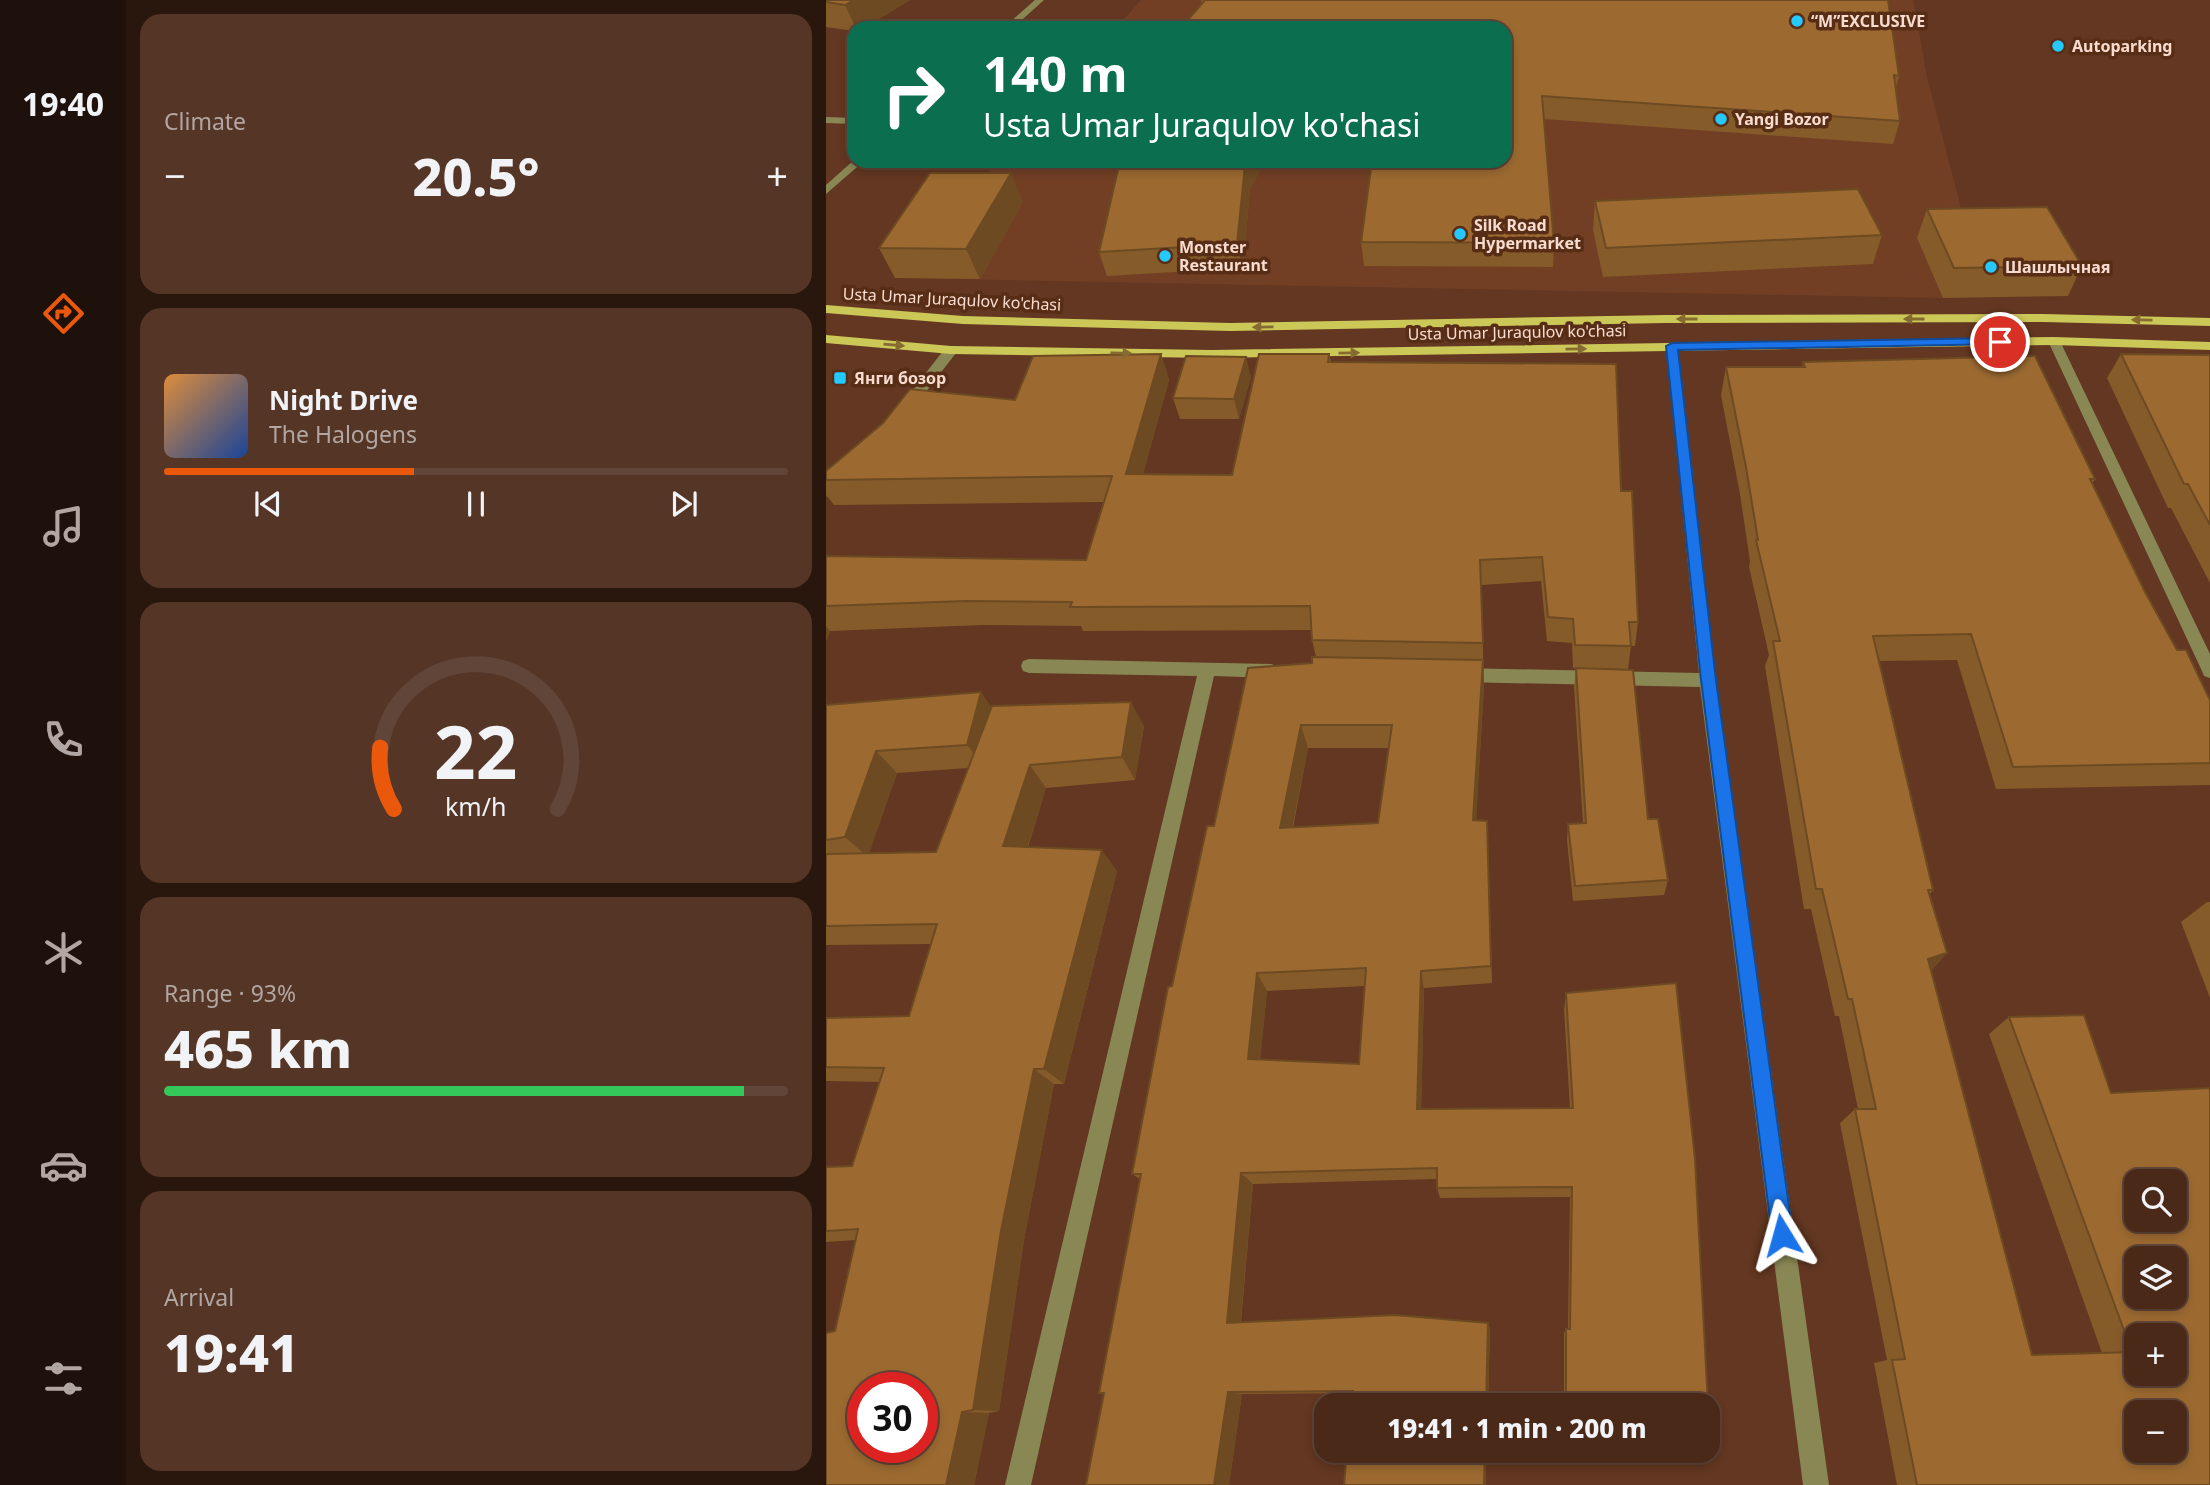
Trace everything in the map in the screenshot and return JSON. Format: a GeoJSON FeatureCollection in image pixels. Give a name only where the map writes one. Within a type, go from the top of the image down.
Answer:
{"type":"FeatureCollection","features":[{"type":"Feature","properties":{"kind":"main road","name":"Usta Umar Juraqulov ko'chasi"},"geometry":{"type":"LineString","coordinates":[[826,309],[964,320],[1230,327],[1666,319],[2043,318],[2210,322]]}},
{"type":"Feature","properties":{"kind":"main road","name":"Usta Umar Juraqulov ko'chasi"},"geometry":{"type":"LineString","coordinates":[[826,339],[951,350],[1212,354],[2054,341],[2210,346]]}},
{"type":"Feature","properties":{"kind":"street"},"geometry":{"type":"LineString","coordinates":[[1016,21],[1040,0]]}},
{"type":"Feature","properties":{"kind":"street"},"geometry":{"type":"LineString","coordinates":[[826,120],[847,121]]}},
{"type":"Feature","properties":{"kind":"street"},"geometry":{"type":"LineString","coordinates":[[826,191],[851,168]]}},
{"type":"Feature","properties":{"kind":"street"},"geometry":{"type":"LineString","coordinates":[[2054,341],[2210,671]]}},
{"type":"Feature","properties":{"kind":"street"},"geometry":{"type":"LineString","coordinates":[[1672,346],[1708,680],[1816,1485]]}},
{"type":"Feature","properties":{"kind":"street"},"geometry":{"type":"LineString","coordinates":[[896,419],[951,350]]}},
{"type":"Feature","properties":{"kind":"street"},"geometry":{"type":"LineString","coordinates":[[1029,666],[1291,671]]}},
{"type":"Feature","properties":{"kind":"street"},"geometry":{"type":"LineString","coordinates":[[1018,1485],[1207,670]]}},
{"type":"Feature","properties":{"kind":"street"},"geometry":{"type":"LineString","coordinates":[[1444,675],[1708,680]]}},
{"type":"Feature","properties":{"kind":"shaded area","name":"Yangi Bozor"},"geometry":{"type":"Polygon","coordinates":[[[1141,0],[1913,0],[1927,77],[1968,235],[1917,238],[1943,298],[895,278],[992,168],[1512,168],[1512,21],[1122,21],[1141,0]]]}},
{"type":"Feature","properties":{"kind":"building"},"geometry":{"type":"Polygon","coordinates":[[[826,0],[854,0],[845,5],[826,0]]]}},
{"type":"Feature","properties":{"kind":"building"},"geometry":{"type":"Polygon","coordinates":[[[1205,0],[1888,0],[1899,76],[1894,75],[1900,121],[1542,96],[1554,243],[1361,242],[1371,168],[1512,168],[1512,21],[1187,21],[1205,0]]]}},
{"type":"Feature","properties":{"kind":"building"},"geometry":{"type":"Polygon","coordinates":[[[1118,168],[1245,168],[1237,244],[1099,252],[1118,168]]]}},
{"type":"Feature","properties":{"kind":"building"},"geometry":{"type":"Polygon","coordinates":[[[930,173],[1011,173],[966,249],[879,248],[930,173]]]}},
{"type":"Feature","properties":{"kind":"building"},"geometry":{"type":"Polygon","coordinates":[[[1858,189],[1882,235],[1606,248],[1595,201],[1858,189]]]}},
{"type":"Feature","properties":{"kind":"building"},"geometry":{"type":"Polygon","coordinates":[[[2047,207],[2082,266],[1954,268],[1927,209],[2047,207]]]}},
{"type":"Feature","properties":{"kind":"building"},"geometry":{"type":"Polygon","coordinates":[[[1161,354],[1126,474],[1232,475],[1259,354],[1329,354],[1328,362],[1616,364],[1621,491],[1632,491],[1638,622],[1629,622],[1631,646],[1575,645],[1573,619],[1548,617],[1542,557],[1480,560],[1483,643],[1312,640],[1310,606],[1070,607],[1072,602],[966,601],[826,606],[826,556],[1086,560],[1112,476],[826,480],[826,471],[883,423],[910,389],[1015,400],[1033,356],[1161,354]]]}},
{"type":"Feature","properties":{"kind":"building"},"geometry":{"type":"Polygon","coordinates":[[[2121,354],[2210,355],[2210,525],[2188,484],[2184,484],[2121,354]]]}},
{"type":"Feature","properties":{"kind":"building"},"geometry":{"type":"Polygon","coordinates":[[[1186,356],[1246,357],[1234,399],[1173,398],[1186,356]]]}},
{"type":"Feature","properties":{"kind":"building"},"geometry":{"type":"Polygon","coordinates":[[[2035,356],[2095,479],[2090,479],[2145,592],[2177,650],[2186,650],[2210,700],[2210,763],[2013,767],[1971,634],[1873,636],[1933,890],[1928,890],[1947,953],[1928,959],[2032,1355],[2124,1352],[2124,1386],[2187,1386],[2187,1323],[2124,1323],[2124,1330],[2009,1017],[2084,1015],[2111,1093],[2210,1088],[2210,1485],[1917,1485],[1892,1360],[1905,1359],[1855,1109],[1876,1109],[1852,999],[1848,999],[1822,889],[1816,889],[1773,641],[1780,641],[1756,540],[1746,467],[1726,367],[1805,367],[1803,362],[2035,356]]]}},
{"type":"Feature","properties":{"kind":"building"},"geometry":{"type":"Polygon","coordinates":[[[1312,657],[1483,660],[1473,820],[1487,821],[1491,966],[1421,971],[1417,1109],[1573,1108],[1566,993],[1676,983],[1695,1159],[1707,1393],[1566,1393],[1566,1329],[1570,1329],[1572,1187],[1437,1188],[1437,1168],[1241,1173],[1227,1323],[1395,1315],[1488,1323],[1486,1393],[1228,1392],[1214,1485],[1086,1485],[1104,1393],[1099,1393],[1141,1174],[1132,1174],[1168,987],[1172,986],[1207,826],[1214,826],[1248,668],[1312,663],[1312,657]],[[1301,725],[1280,828],[1378,823],[1392,725],[1301,725]],[[1366,968],[1257,973],[1248,1059],[1359,1064],[1366,968]]]}},
{"type":"Feature","properties":{"kind":"building"},"geometry":{"type":"Polygon","coordinates":[[[1576,668],[1633,670],[1648,819],[1658,819],[1668,880],[1575,886],[1568,824],[1586,823],[1576,668]]]}},
{"type":"Feature","properties":{"kind":"building"},"geometry":{"type":"Polygon","coordinates":[[[981,692],[967,745],[876,751],[845,837],[826,840],[826,705],[981,692]]]}},
{"type":"Feature","properties":{"kind":"building"},"geometry":{"type":"Polygon","coordinates":[[[1131,702],[1122,757],[1030,765],[1003,846],[1102,850],[1044,1069],[1034,1069],[1001,1231],[973,1410],[962,1412],[946,1485],[826,1485],[826,1333],[835,1331],[858,1229],[826,1231],[826,1167],[852,1166],[884,1068],[826,1067],[826,1018],[909,1016],[937,924],[826,926],[826,856],[936,852],[992,706],[1131,702]]]}},
{"type":"Feature","properties":{"kind":"building"},"geometry":{"type":"Polygon","coordinates":[[[1346,1463],[1485,1463],[1484,1485],[1344,1485],[1346,1463]]]}},
{"type":"Feature","properties":{"kind":"place","name":"“M”EXCLUSIVE"},"geometry":{"type":"Point","coordinates":[1797,21]}},
{"type":"Feature","properties":{"kind":"place","name":"Autoparking"},"geometry":{"type":"Point","coordinates":[2058,46]}},
{"type":"Feature","properties":{"kind":"place","name":"Yangi Bozor"},"geometry":{"type":"Point","coordinates":[1721,119]}},
{"type":"Feature","properties":{"kind":"place","name":"Silk Road Hypermarket"},"geometry":{"type":"Point","coordinates":[1460,234]}},
{"type":"Feature","properties":{"kind":"place","name":"Monster Restaurant"},"geometry":{"type":"Point","coordinates":[1165,256]}},
{"type":"Feature","properties":{"kind":"place","name":"Шашлычная"},"geometry":{"type":"Point","coordinates":[1991,267]}},
{"type":"Feature","properties":{"kind":"place","name":"Янги бозор"},"geometry":{"type":"Point","coordinates":[840,378]}},
{"type":"Feature","properties":{"kind":"route"},"geometry":{"type":"LineString","coordinates":[[1782,1235],[1708,680],[1672,346],[2000,342]]}}]}
